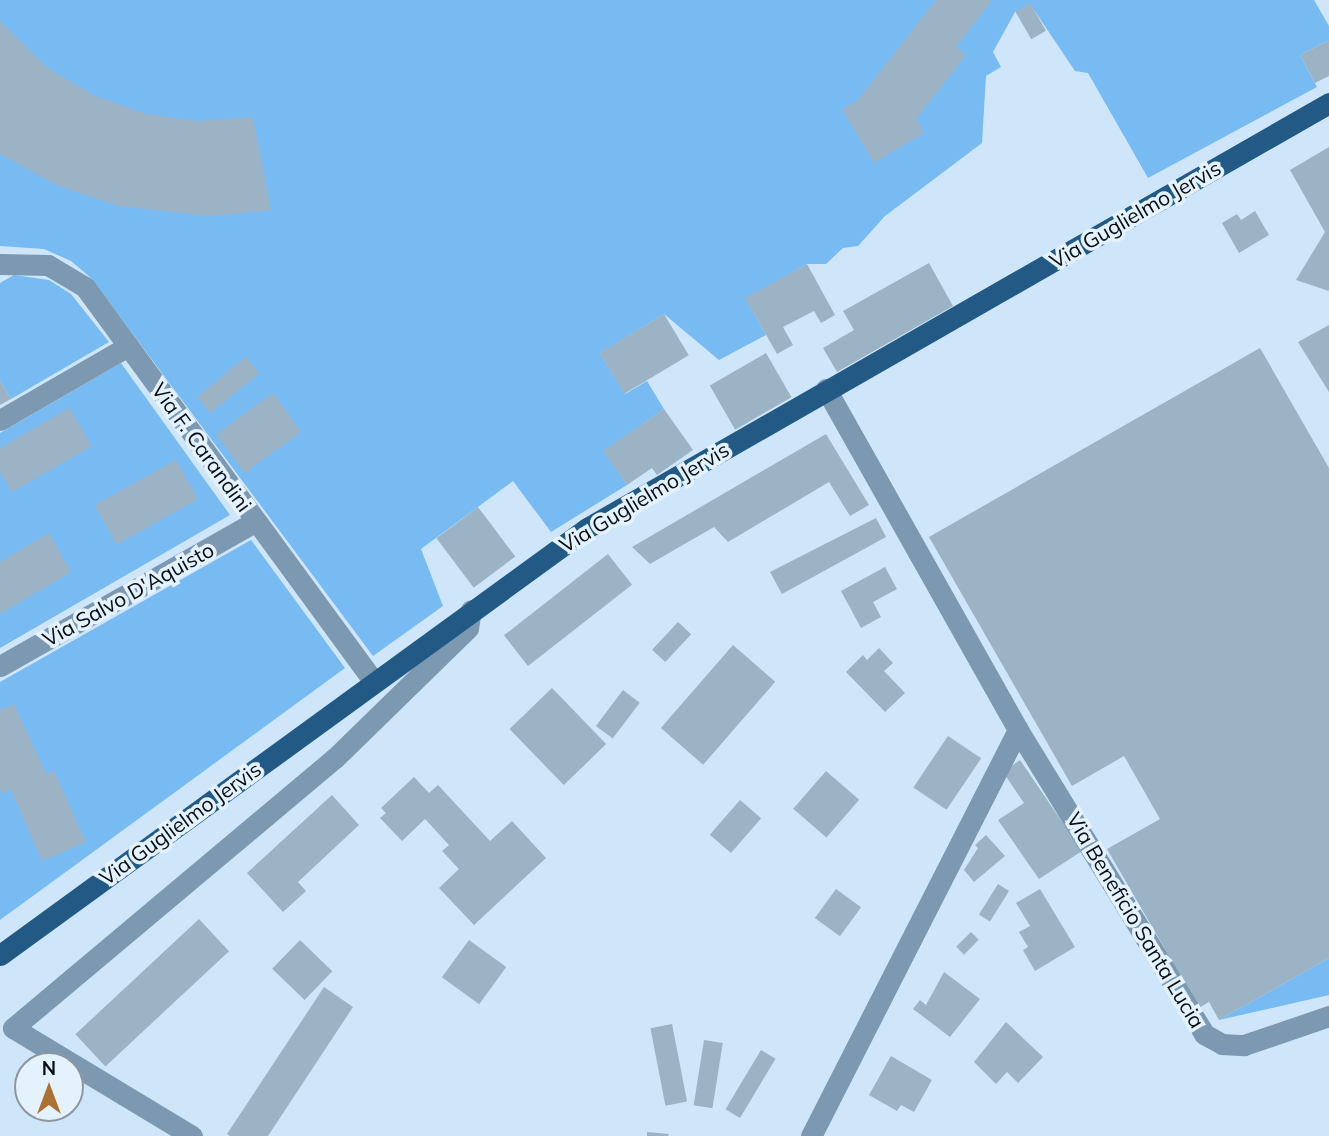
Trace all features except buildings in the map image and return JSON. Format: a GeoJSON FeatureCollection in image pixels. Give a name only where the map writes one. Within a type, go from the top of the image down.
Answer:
{"type":"FeatureCollection","features":[{"type":"Feature","properties":{"kind":"main road","name":"Via Guglielmo Jervis"},"geometry":{"type":"LineString","coordinates":[[0,955],[373,680],[587,528],[1329,103]]}},
{"type":"Feature","properties":{"kind":"street","name":"Via F. Carandini"},"geometry":{"type":"LineString","coordinates":[[0,264],[48,265],[85,287],[373,680]]}},
{"type":"Feature","properties":{"kind":"street"},"geometry":{"type":"LineString","coordinates":[[0,420],[128,346]]}},
{"type":"Feature","properties":{"kind":"street","name":"Via Beneficio Santa Lucia"},"geometry":{"type":"LineString","coordinates":[[826,390],[1018,730],[1204,1034],[1222,1044],[1244,1045],[1329,1016]]}},
{"type":"Feature","properties":{"kind":"street","name":"Via Salvo D'Aquisto"},"geometry":{"type":"LineString","coordinates":[[0,666],[256,521]]}},
{"type":"Feature","properties":{"kind":"street"},"geometry":{"type":"LineString","coordinates":[[192,1136],[13,1028],[335,758],[468,628],[471,610]]}},
{"type":"Feature","properties":{"kind":"street"},"geometry":{"type":"LineString","coordinates":[[811,1136],[1018,730]]}},
{"type":"Feature","properties":{"kind":"shaded area"},"geometry":{"type":"Polygon","coordinates":[[[0,0],[1314,0],[1329,26],[1329,40],[1300,55],[1317,87],[1148,178],[1088,73],[1075,71],[1030,4],[1015,12],[993,52],[1001,67],[986,76],[982,143],[885,216],[858,246],[843,248],[826,264],[807,264],[746,299],[766,335],[719,360],[664,314],[600,353],[625,394],[647,381],[664,409],[604,451],[627,485],[551,532],[513,481],[421,549],[443,606],[373,656],[91,278],[71,261],[44,249],[0,246],[0,0]]]}},
{"type":"Feature","properties":{"kind":"shaded area"},"geometry":{"type":"Polygon","coordinates":[[[14,275],[49,280],[71,294],[109,342],[11,399],[0,380],[0,283],[14,275]]]}},
{"type":"Feature","properties":{"kind":"shaded area"},"geometry":{"type":"Polygon","coordinates":[[[121,363],[230,515],[0,648],[0,433],[121,363]]]}},
{"type":"Feature","properties":{"kind":"shaded area"},"geometry":{"type":"Polygon","coordinates":[[[251,540],[345,668],[0,920],[0,682],[251,540]]]}},
{"type":"Feature","properties":{"kind":"shaded area"},"geometry":{"type":"Polygon","coordinates":[[[1329,958],[1329,995],[1219,1020],[1329,958]]]}}]}
